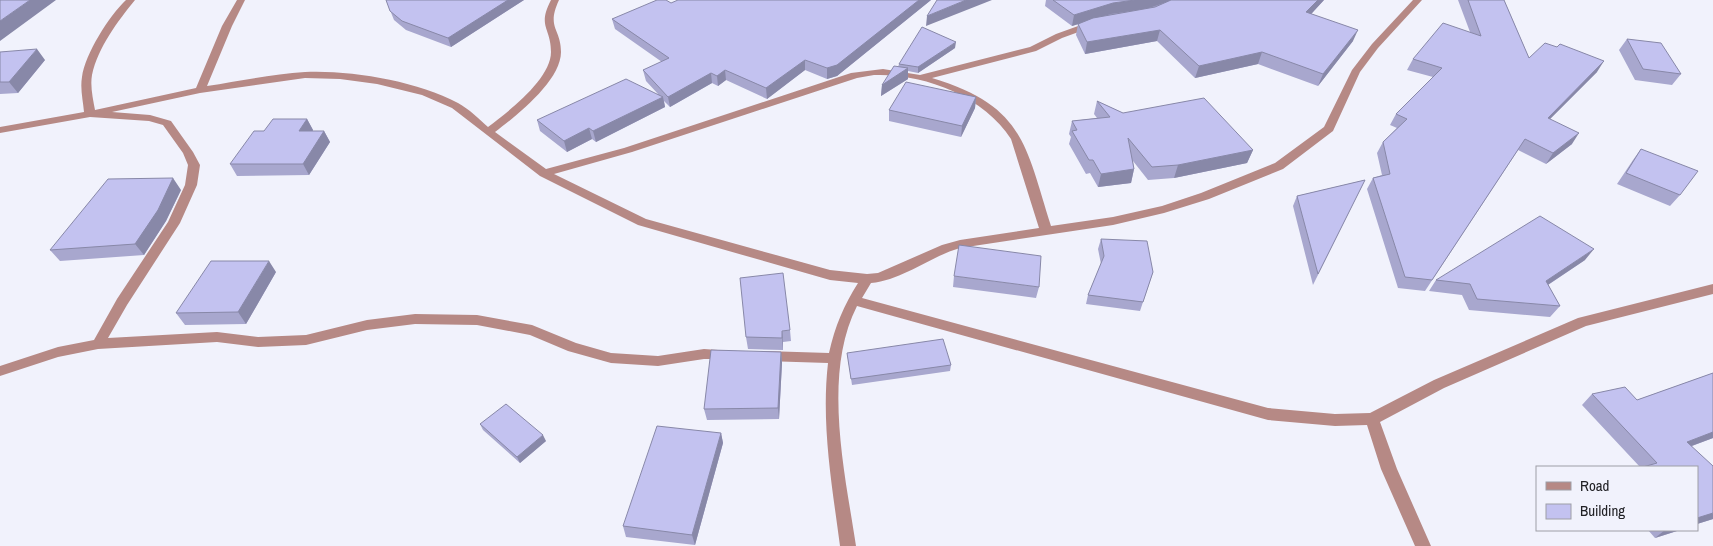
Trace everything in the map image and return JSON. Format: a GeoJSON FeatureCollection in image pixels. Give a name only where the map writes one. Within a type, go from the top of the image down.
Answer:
{"type":"FeatureCollection","features":[{"type":"Feature","properties":{"kind":"street"},"geometry":{"type":"LineString","coordinates":[[90,114],[86,88],[87,73],[113,21],[131,0]]}},
{"type":"Feature","properties":{"kind":"street"},"geometry":{"type":"LineString","coordinates":[[200,90],[227,26],[241,0]]}},
{"type":"Feature","properties":{"kind":"street"},"geometry":{"type":"LineString","coordinates":[[488,132],[523,107],[538,91],[550,70],[556,57],[546,24],[549,11],[555,0]]}},
{"type":"Feature","properties":{"kind":"street"},"geometry":{"type":"LineString","coordinates":[[0,130],[90,114],[200,90],[305,75],[340,76],[377,82],[426,93],[456,106],[544,173],[642,222],[830,275],[867,279],[892,274],[942,249],[960,244],[1113,221],[1164,209],[1205,196],[1279,166],[1329,129],[1354,72],[1375,46],[1418,0]]}},
{"type":"Feature","properties":{"kind":"street"},"geometry":{"type":"LineString","coordinates":[[918,78],[1033,49],[1059,36],[1103,21]]}},
{"type":"Feature","properties":{"kind":"street"},"geometry":{"type":"LineString","coordinates":[[544,173],[628,150],[855,75],[877,72],[894,73],[946,86],[978,100],[992,108],[1001,117],[1016,138],[1046,230]]}},
{"type":"Feature","properties":{"kind":"street"},"geometry":{"type":"LineString","coordinates":[[90,114],[150,118],[167,123],[188,152],[194,165],[191,185],[174,223],[122,302],[98,344]]}},
{"type":"Feature","properties":{"kind":"street"},"geometry":{"type":"LineString","coordinates":[[848,546],[834,440],[834,358],[841,328],[853,300],[867,279]]}},
{"type":"Feature","properties":{"kind":"street"},"geometry":{"type":"LineString","coordinates":[[853,300],[1268,414],[1335,420],[1372,419],[1439,384],[1583,322],[1713,289]]}},
{"type":"Feature","properties":{"kind":"street"},"geometry":{"type":"LineString","coordinates":[[0,371],[58,352],[98,344],[216,337],[258,342],[306,340],[367,325],[415,319],[477,320],[532,330],[572,347],[612,358],[658,361],[704,354],[834,358]]}},
{"type":"Feature","properties":{"kind":"street"},"geometry":{"type":"LineString","coordinates":[[1372,419],[1389,469],[1423,546]]}},
{"type":"Feature","properties":{"kind":"building"},"geometry":{"type":"Polygon","coordinates":[[[0,0],[30,0],[0,21],[0,0]]]}},
{"type":"Feature","properties":{"kind":"building"},"geometry":{"type":"Polygon","coordinates":[[[386,0],[508,0],[448,38],[402,21],[390,11],[386,0]]]}},
{"type":"Feature","properties":{"kind":"building"},"geometry":{"type":"Polygon","coordinates":[[[657,0],[666,0],[671,3],[678,0],[919,0],[837,65],[827,68],[805,60],[766,88],[725,70],[717,76],[711,73],[668,97],[643,70],[669,58],[612,19],[657,0]]]}},
{"type":"Feature","properties":{"kind":"building"},"geometry":{"type":"Polygon","coordinates":[[[937,0],[966,0],[927,16],[937,0]]]}},
{"type":"Feature","properties":{"kind":"building"},"geometry":{"type":"Polygon","coordinates":[[[1053,0],[1135,0],[1113,3],[1074,15],[1053,0]]]}},
{"type":"Feature","properties":{"kind":"building"},"geometry":{"type":"Polygon","coordinates":[[[1171,0],[1318,0],[1306,12],[1358,30],[1323,74],[1262,52],[1199,66],[1160,30],[1087,42],[1078,24],[1093,18],[1155,7],[1171,0]]]}},
{"type":"Feature","properties":{"kind":"building"},"geometry":{"type":"Polygon","coordinates":[[[1468,0],[1504,0],[1529,58],[1545,43],[1557,47],[1560,44],[1604,61],[1548,118],[1579,133],[1553,153],[1525,139],[1432,280],[1405,277],[1373,178],[1390,174],[1383,142],[1407,119],[1396,114],[1442,68],[1413,59],[1443,23],[1481,36],[1468,0]]]}},
{"type":"Feature","properties":{"kind":"building"},"geometry":{"type":"Polygon","coordinates":[[[922,27],[956,42],[918,67],[899,64],[922,27]]]}},
{"type":"Feature","properties":{"kind":"building"},"geometry":{"type":"Polygon","coordinates":[[[1627,39],[1661,43],[1681,74],[1643,69],[1627,39]]]}},
{"type":"Feature","properties":{"kind":"building"},"geometry":{"type":"Polygon","coordinates":[[[37,49],[9,82],[0,82],[0,52],[37,49]]]}},
{"type":"Feature","properties":{"kind":"building"},"geometry":{"type":"Polygon","coordinates":[[[894,66],[908,68],[882,85],[894,66]]]}},
{"type":"Feature","properties":{"kind":"building"},"geometry":{"type":"Polygon","coordinates":[[[626,79],[663,97],[593,131],[589,128],[564,141],[537,120],[626,79]]]}},
{"type":"Feature","properties":{"kind":"building"},"geometry":{"type":"Polygon","coordinates":[[[906,82],[976,97],[962,126],[889,110],[906,82]]]}},
{"type":"Feature","properties":{"kind":"building"},"geometry":{"type":"Polygon","coordinates":[[[1204,98],[1253,150],[1178,165],[1152,167],[1128,138],[1134,169],[1101,174],[1093,160],[1089,160],[1072,131],[1077,130],[1072,121],[1110,117],[1097,101],[1123,113],[1204,98]]]}},
{"type":"Feature","properties":{"kind":"building"},"geometry":{"type":"Polygon","coordinates":[[[273,119],[307,119],[299,131],[324,131],[303,164],[230,164],[254,131],[264,131],[273,119]]]}},
{"type":"Feature","properties":{"kind":"building"},"geometry":{"type":"Polygon","coordinates":[[[1641,149],[1698,171],[1680,195],[1626,173],[1641,149]]]}},
{"type":"Feature","properties":{"kind":"building"},"geometry":{"type":"Polygon","coordinates":[[[173,178],[158,210],[135,244],[50,250],[108,179],[173,178]]]}},
{"type":"Feature","properties":{"kind":"building"},"geometry":{"type":"Polygon","coordinates":[[[1365,180],[1318,274],[1297,196],[1365,180]]]}},
{"type":"Feature","properties":{"kind":"building"},"geometry":{"type":"Polygon","coordinates":[[[1540,216],[1594,249],[1546,281],[1560,306],[1477,299],[1470,284],[1436,280],[1540,216]]]}},
{"type":"Feature","properties":{"kind":"building"},"geometry":{"type":"Polygon","coordinates":[[[1101,239],[1147,241],[1153,272],[1143,302],[1088,295],[1104,256],[1101,239]]]}},
{"type":"Feature","properties":{"kind":"building"},"geometry":{"type":"Polygon","coordinates":[[[959,245],[1041,256],[1039,287],[954,276],[959,245]]]}},
{"type":"Feature","properties":{"kind":"building"},"geometry":{"type":"Polygon","coordinates":[[[211,261],[269,261],[238,312],[176,313],[211,261]]]}},
{"type":"Feature","properties":{"kind":"building"},"geometry":{"type":"Polygon","coordinates":[[[783,273],[790,330],[782,331],[782,338],[746,337],[740,278],[783,273]]]}},
{"type":"Feature","properties":{"kind":"building"},"geometry":{"type":"Polygon","coordinates":[[[943,339],[951,365],[851,379],[847,353],[943,339]]]}},
{"type":"Feature","properties":{"kind":"building"},"geometry":{"type":"Polygon","coordinates":[[[711,350],[781,352],[778,408],[704,409],[711,350]]]}},
{"type":"Feature","properties":{"kind":"building"},"geometry":{"type":"Polygon","coordinates":[[[1713,373],[1713,432],[1687,442],[1713,466],[1713,513],[1698,518],[1698,466],[1646,466],[1657,463],[1592,394],[1625,387],[1637,400],[1713,373]]]}},
{"type":"Feature","properties":{"kind":"building"},"geometry":{"type":"Polygon","coordinates":[[[506,404],[543,435],[517,457],[480,424],[506,404]]]}},
{"type":"Feature","properties":{"kind":"building"},"geometry":{"type":"Polygon","coordinates":[[[657,426],[721,433],[692,535],[623,526],[657,426]]]}}]}
